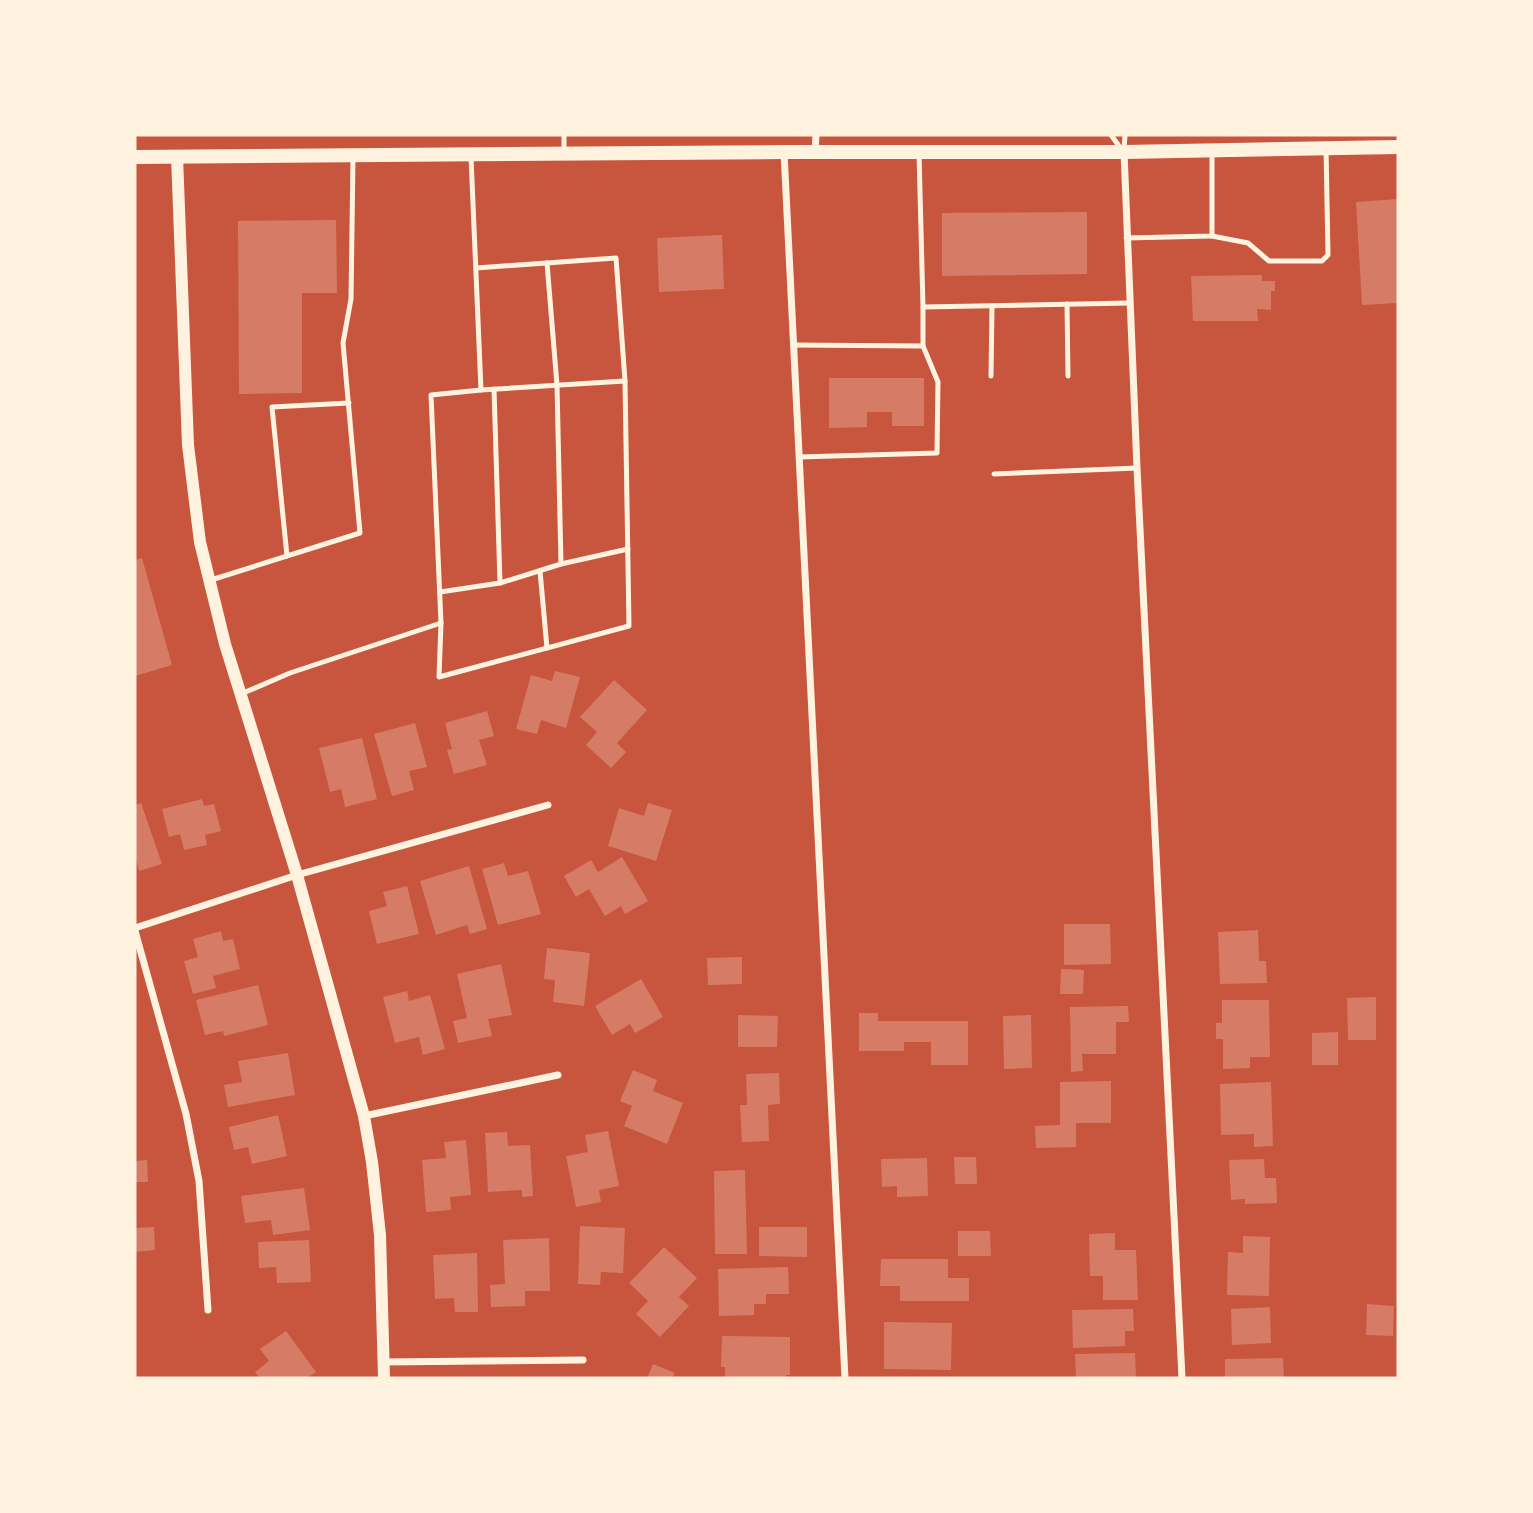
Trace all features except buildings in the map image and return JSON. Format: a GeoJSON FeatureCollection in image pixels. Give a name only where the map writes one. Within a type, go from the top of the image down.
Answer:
{"type":"FeatureCollection","features":[{"type":"Feature","properties":{"kind":"main road"},"geometry":{"type":"LineString","coordinates":[[135,157],[1124,152],[1308,142],[1326,148],[1398,147]]}},
{"type":"Feature","properties":{"kind":"street"},"geometry":{"type":"LineString","coordinates":[[815,152],[816,135]]}},
{"type":"Feature","properties":{"kind":"street"},"geometry":{"type":"LineString","coordinates":[[783,152],[845,1378]]}},
{"type":"Feature","properties":{"kind":"street"},"geometry":{"type":"LineString","coordinates":[[1124,152],[1129,303],[1182,1378]]}},
{"type":"Feature","properties":{"kind":"street"},"geometry":{"type":"LineString","coordinates":[[177,156],[188,446],[200,542],[225,644],[297,875],[364,1116],[380,1235],[384,1378]]}},
{"type":"Feature","properties":{"kind":"street"},"geometry":{"type":"LineString","coordinates":[[208,1310],[199,1181],[186,1114],[135,930],[297,875],[548,805]]}},
{"type":"Feature","properties":{"kind":"street"},"geometry":{"type":"LineString","coordinates":[[364,1116],[558,1075]]}},
{"type":"Feature","properties":{"kind":"street"},"geometry":{"type":"LineString","coordinates":[[383,1362],[583,1360]]}},
{"type":"Feature","properties":{"kind":"lane"},"geometry":{"type":"LineString","coordinates":[[564,135],[564,154]]}},
{"type":"Feature","properties":{"kind":"lane"},"geometry":{"type":"LineString","coordinates":[[1111,135],[1124,152]]}},
{"type":"Feature","properties":{"kind":"lane"},"geometry":{"type":"LineString","coordinates":[[1124,152],[1125,135]]}},
{"type":"Feature","properties":{"kind":"lane"},"geometry":{"type":"LineString","coordinates":[[1126,238],[1212,236],[1248,243],[1269,261],[1322,261],[1328,255],[1326,148]]}},
{"type":"Feature","properties":{"kind":"lane"},"geometry":{"type":"LineString","coordinates":[[1212,149],[1212,236]]}},
{"type":"Feature","properties":{"kind":"lane"},"geometry":{"type":"LineString","coordinates":[[799,457],[937,453],[938,382],[923,346],[919,151]]}},
{"type":"Feature","properties":{"kind":"lane"},"geometry":{"type":"LineString","coordinates":[[471,154],[481,390]]}},
{"type":"Feature","properties":{"kind":"lane"},"geometry":{"type":"LineString","coordinates":[[210,580],[360,533],[343,343],[351,299],[353,155]]}},
{"type":"Feature","properties":{"kind":"lane"},"geometry":{"type":"LineString","coordinates":[[476,268],[616,258],[625,381],[629,625],[439,677],[442,622],[431,395],[625,381]]}},
{"type":"Feature","properties":{"kind":"lane"},"geometry":{"type":"LineString","coordinates":[[547,263],[557,385],[561,564]]}},
{"type":"Feature","properties":{"kind":"lane"},"geometry":{"type":"LineString","coordinates":[[923,307],[1129,303]]}},
{"type":"Feature","properties":{"kind":"lane"},"geometry":{"type":"LineString","coordinates":[[1068,304],[1068,376]]}},
{"type":"Feature","properties":{"kind":"lane"},"geometry":{"type":"LineString","coordinates":[[991,376],[992,306]]}},
{"type":"Feature","properties":{"kind":"lane"},"geometry":{"type":"LineString","coordinates":[[793,345],[923,346]]}},
{"type":"Feature","properties":{"kind":"lane"},"geometry":{"type":"LineString","coordinates":[[494,389],[500,583]]}},
{"type":"Feature","properties":{"kind":"lane"},"geometry":{"type":"LineString","coordinates":[[287,556],[271,407],[349,403]]}},
{"type":"Feature","properties":{"kind":"lane"},"geometry":{"type":"LineString","coordinates":[[994,474],[1137,468]]}},
{"type":"Feature","properties":{"kind":"lane"},"geometry":{"type":"LineString","coordinates":[[440,592],[500,583],[561,564],[628,549]]}},
{"type":"Feature","properties":{"kind":"lane"},"geometry":{"type":"LineString","coordinates":[[540,571],[547,648]]}},
{"type":"Feature","properties":{"kind":"lane"},"geometry":{"type":"LineString","coordinates":[[241,694],[290,673],[442,622]]}}]}
